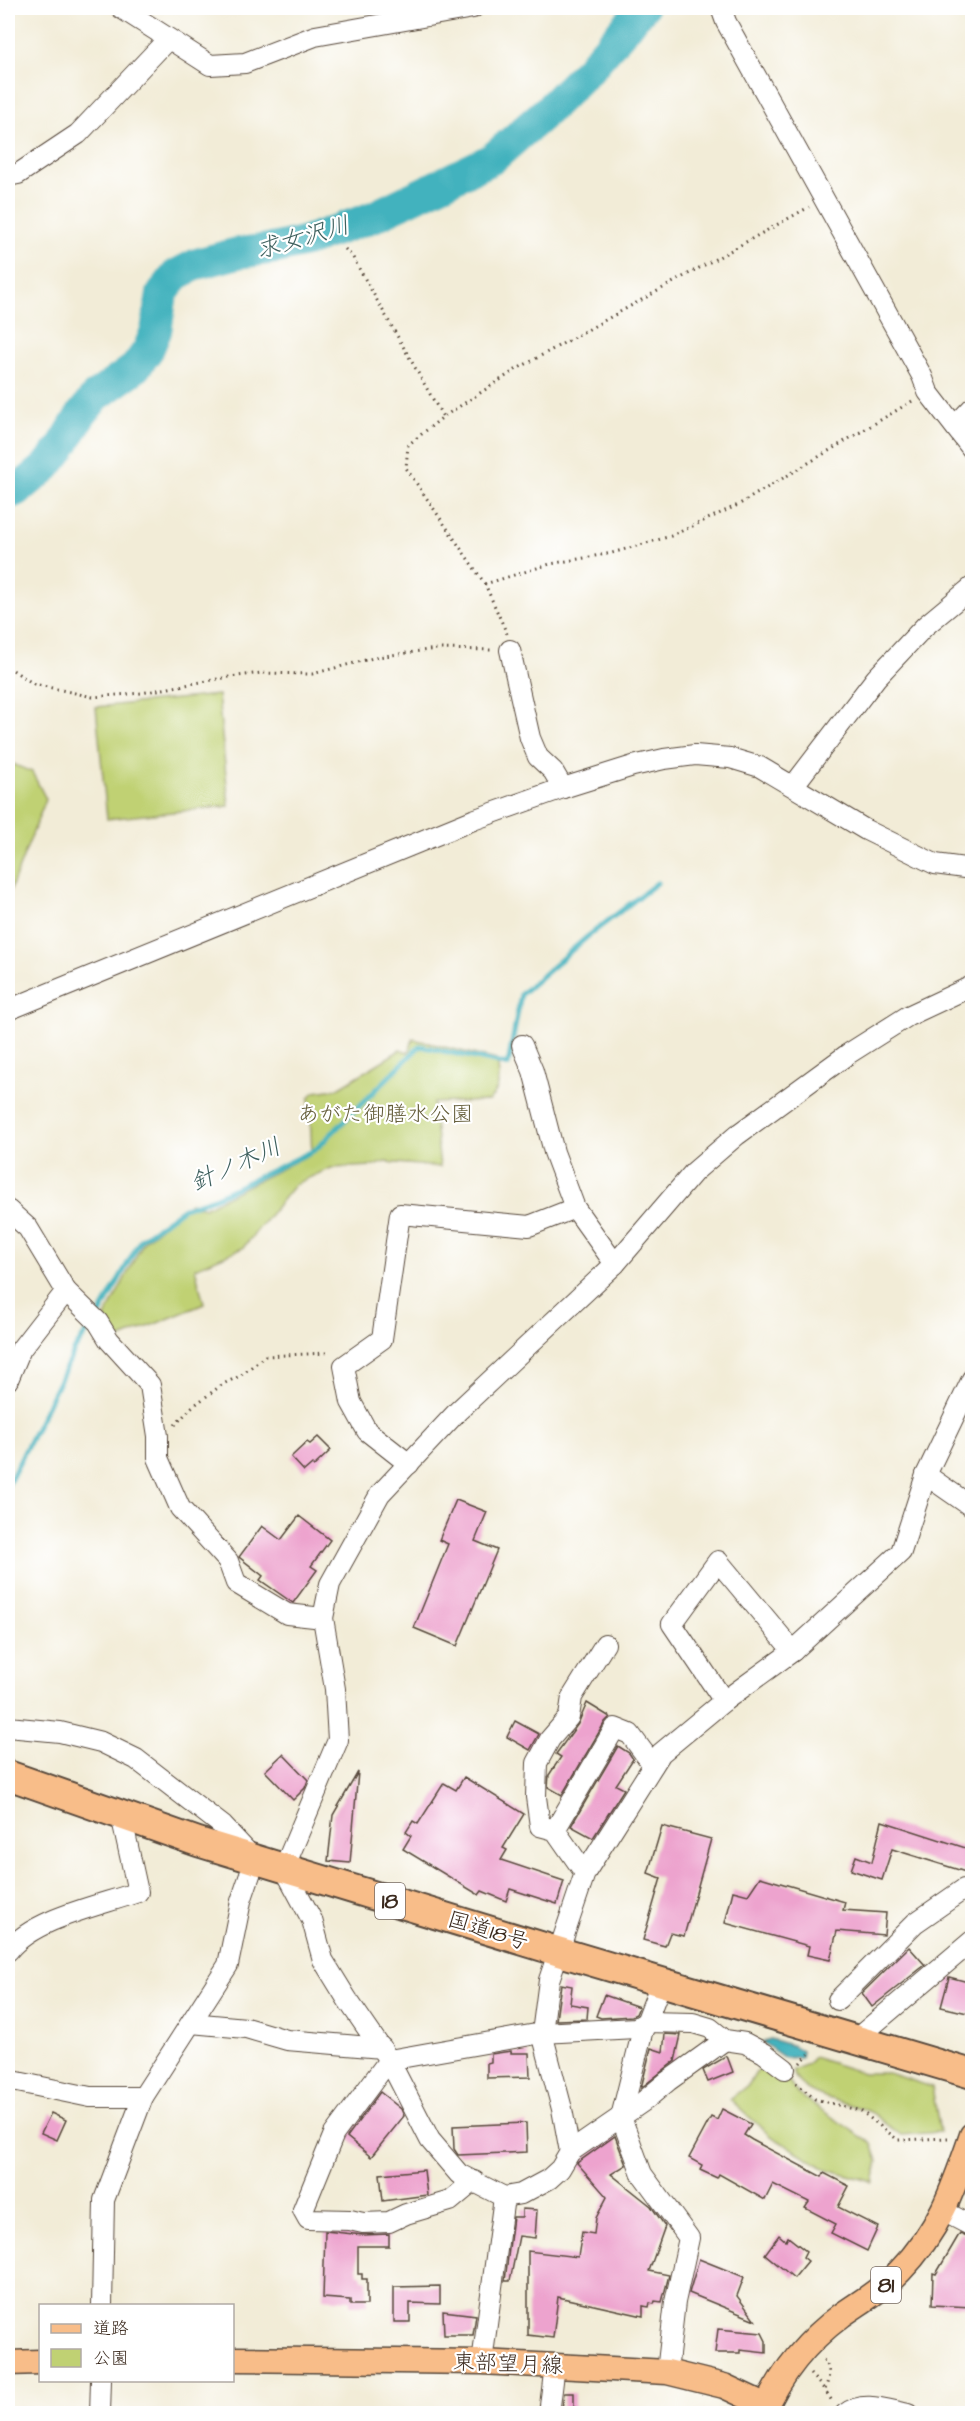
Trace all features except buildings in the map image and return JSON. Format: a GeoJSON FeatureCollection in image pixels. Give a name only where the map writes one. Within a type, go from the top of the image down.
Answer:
{"type":"FeatureCollection","features":[{"type":"Feature","properties":{"kind":"highway","name":"国道18号"},"geometry":{"type":"LineString","coordinates":[[8,1775],[255,1860],[972,2074]]}},
{"type":"Feature","properties":{"kind":"main road","name":"81"},"geometry":{"type":"LineString","coordinates":[[767,2411],[784,2373],[804,2349],[841,2316],[886,2285],[927,2238],[944,2211],[954,2189],[963,2137]]}},
{"type":"Feature","properties":{"kind":"main road","name":"東部望月線"},"geometry":{"type":"LineString","coordinates":[[234,2359],[482,2362],[667,2372],[724,2386],[767,2411]]}},
{"type":"Feature","properties":{"kind":"main road"},"geometry":{"type":"LineString","coordinates":[[8,2363],[39,2362]]}},
{"type":"Feature","properties":{"kind":"street"},"geometry":{"type":"LineString","coordinates":[[122,8],[210,65],[245,63],[315,36],[473,8]]}},
{"type":"Feature","properties":{"kind":"street"},"geometry":{"type":"LineString","coordinates":[[721,8],[726,22],[922,376],[928,392],[972,449]]}},
{"type":"Feature","properties":{"kind":"street"},"geometry":{"type":"LineString","coordinates":[[8,176],[18,174],[78,134],[168,39]]}},
{"type":"Feature","properties":{"kind":"street"},"geometry":{"type":"LineString","coordinates":[[955,426],[972,408]]}},
{"type":"Feature","properties":{"kind":"street"},"geometry":{"type":"LineString","coordinates":[[794,785],[876,678],[925,626],[972,587]]}},
{"type":"Feature","properties":{"kind":"street"},"geometry":{"type":"LineString","coordinates":[[510,650],[530,738],[538,757],[553,771],[563,788]]}},
{"type":"Feature","properties":{"kind":"street"},"geometry":{"type":"LineString","coordinates":[[8,1010],[396,850],[563,788],[633,766],[695,755],[730,758],[760,766],[866,830],[935,864],[972,869]]}},
{"type":"Feature","properties":{"kind":"street"},"geometry":{"type":"LineString","coordinates":[[725,2040],[570,2152],[560,2169],[537,2187],[504,2197],[459,2174],[430,2140],[386,2054],[323,1960],[312,1920],[284,1868],[338,1740],[335,1689],[323,1618],[330,1584],[380,1494],[458,1411],[615,1264],[694,1172],[737,1135],[848,1054],[908,1016],[972,986]]}},
{"type":"Feature","properties":{"kind":"street"},"geometry":{"type":"LineString","coordinates":[[522,1045],[533,1071],[554,1152],[575,1208],[615,1264]]}},
{"type":"Feature","properties":{"kind":"street"},"geometry":{"type":"LineString","coordinates":[[409,1464],[367,1431],[351,1402],[344,1366],[382,1339],[400,1214],[529,1226],[575,1208]]}},
{"type":"Feature","properties":{"kind":"street"},"geometry":{"type":"LineString","coordinates":[[8,1210],[28,1228],[66,1292],[98,1322],[109,1340],[150,1385],[158,1440],[158,1458],[180,1508],[228,1561],[236,1583],[287,1614],[323,1618]]}},
{"type":"Feature","properties":{"kind":"street"},"geometry":{"type":"LineString","coordinates":[[8,1380],[21,1349],[66,1292]]}},
{"type":"Feature","properties":{"kind":"street"},"geometry":{"type":"LineString","coordinates":[[570,2152],[562,2109],[542,2033],[549,1980],[585,1874],[661,1753],[724,1701],[793,1650],[901,1552],[926,1475],[972,1380]]}},
{"type":"Feature","properties":{"kind":"street"},"geometry":{"type":"LineString","coordinates":[[926,1475],[972,1507]]}},
{"type":"Feature","properties":{"kind":"street"},"geometry":{"type":"LineString","coordinates":[[724,1701],[672,1624],[718,1562],[793,1650]]}},
{"type":"Feature","properties":{"kind":"street"},"geometry":{"type":"LineString","coordinates":[[585,1874],[555,1830],[540,1826],[536,1797],[537,1763],[550,1739],[569,1717],[572,1697],[605,1644]]}},
{"type":"Feature","properties":{"kind":"street"},"geometry":{"type":"LineString","coordinates":[[8,1727],[60,1732],[100,1743],[136,1759],[223,1826],[255,1860],[241,1901],[228,1965],[143,2097],[104,2200],[102,2304]]}},
{"type":"Feature","properties":{"kind":"street"},"geometry":{"type":"LineString","coordinates":[[555,1830],[615,1728],[630,1734],[653,1765]]}},
{"type":"Feature","properties":{"kind":"street"},"geometry":{"type":"LineString","coordinates":[[8,1951],[16,1940],[51,1921],[138,1892],[121,1815]]}},
{"type":"Feature","properties":{"kind":"street"},"geometry":{"type":"LineString","coordinates":[[838,2000],[915,1923],[964,1889],[972,1890]]}},
{"type":"Feature","properties":{"kind":"street"},"geometry":{"type":"LineString","coordinates":[[855,2040],[972,1941]]}},
{"type":"Feature","properties":{"kind":"street"},"geometry":{"type":"LineString","coordinates":[[661,1983],[646,2022],[621,2117],[642,2174],[689,2238],[675,2302],[667,2372]]}},
{"type":"Feature","properties":{"kind":"street"},"geometry":{"type":"LineString","coordinates":[[191,2023],[246,2028],[287,2040],[386,2054],[542,2033],[636,2028],[646,2022],[693,2023],[710,2028],[725,2040],[745,2043],[764,2053],[785,2069]]}},
{"type":"Feature","properties":{"kind":"street"},"geometry":{"type":"LineString","coordinates":[[386,2054],[334,2134],[303,2210],[308,2219],[350,2220],[363,2223],[389,2222],[405,2214],[450,2201],[474,2181]]}},
{"type":"Feature","properties":{"kind":"street"},"geometry":{"type":"LineString","coordinates":[[8,2080],[90,2097],[143,2097]]}},
{"type":"Feature","properties":{"kind":"street"},"geometry":{"type":"LineString","coordinates":[[482,2362],[504,2197]]}},
{"type":"Feature","properties":{"kind":"street"},"geometry":{"type":"LineString","coordinates":[[944,2211],[972,2226]]}},
{"type":"Feature","properties":{"kind":"street"},"geometry":{"type":"LineString","coordinates":[[549,2414],[555,2365]]}},
{"type":"Feature","properties":{"kind":"street"},"geometry":{"type":"LineString","coordinates":[[100,2414],[101,2382]]}},
{"type":"Feature","properties":{"kind":"street"},"geometry":{"type":"LineString","coordinates":[[847,2411],[867,2406],[908,2414]]}},
{"type":"Feature","properties":{"kind":"path"},"geometry":{"type":"LineString","coordinates":[[8,667],[34,684],[93,697],[141,693],[261,673],[312,674],[377,657],[436,649],[510,650],[506,632],[485,584],[406,468],[408,445],[443,417],[516,369],[824,199]]}},
{"type":"Feature","properties":{"kind":"path"},"geometry":{"type":"LineString","coordinates":[[345,249],[352,255],[443,417]]}},
{"type":"Feature","properties":{"kind":"path"},"geometry":{"type":"LineString","coordinates":[[485,584],[550,564],[612,553],[671,536],[738,505],[928,392]]}},
{"type":"Feature","properties":{"kind":"path"},"geometry":{"type":"LineString","coordinates":[[158,1440],[192,1407],[224,1384],[240,1376],[265,1356],[327,1353],[344,1366]]}},
{"type":"Feature","properties":{"kind":"path"},"geometry":{"type":"LineString","coordinates":[[785,2069],[798,2087],[814,2099],[861,2111],[898,2140],[963,2137]]}},
{"type":"Feature","properties":{"kind":"path"},"geometry":{"type":"LineString","coordinates":[[820,2357],[827,2363],[829,2376],[825,2390]]}},
{"type":"Feature","properties":{"kind":"path"},"geometry":{"type":"LineString","coordinates":[[807,2371],[825,2390],[829,2400],[847,2411]]}},
{"type":"Feature","properties":{"kind":"green space"},"geometry":{"type":"Polygon","coordinates":[[[218,695],[229,806],[107,819],[96,707],[218,695]]]}},
{"type":"Feature","properties":{"kind":"green space"},"geometry":{"type":"Polygon","coordinates":[[[8,762],[32,772],[46,799],[8,896],[8,762]]]}},
{"type":"Feature","properties":{"kind":"green space","name":"あがた御膳水公園"},"geometry":{"type":"Polygon","coordinates":[[[413,1039],[497,1060],[499,1082],[489,1101],[433,1103],[440,1167],[385,1162],[373,1166],[331,1168],[295,1184],[243,1248],[195,1268],[204,1304],[116,1340],[105,1317],[144,1241],[190,1203],[204,1208],[312,1153],[309,1098],[314,1092],[337,1089],[400,1050],[409,1052],[413,1039]]]}},
{"type":"Feature","properties":{"kind":"green space"},"geometry":{"type":"Polygon","coordinates":[[[813,2057],[863,2073],[889,2073],[932,2087],[940,2132],[901,2135],[874,2114],[827,2098],[804,2087],[797,2080],[793,2070],[808,2064],[813,2057]]]}},
{"type":"Feature","properties":{"kind":"green space"},"geometry":{"type":"Polygon","coordinates":[[[764,2060],[785,2076],[798,2094],[872,2144],[878,2161],[873,2182],[824,2168],[769,2135],[730,2099],[749,2084],[764,2060]]]}},
{"type":"Feature","properties":{"kind":"water"},"geometry":{"type":"Polygon","coordinates":[[[770,2039],[794,2046],[802,2051],[801,2057],[785,2058],[762,2042],[770,2039]]]}},
{"type":"Feature","properties":{"kind":"waterway","name":"求女沢川"},"geometry":{"type":"LineString","coordinates":[[8,494],[18,490],[46,467],[96,396],[135,368],[148,350],[156,331],[162,294],[176,275],[197,264],[238,253],[277,248],[306,241],[373,217],[492,159],[550,108],[591,67],[642,8]]}},
{"type":"Feature","properties":{"kind":"waterway","name":"針ノ木川"},"geometry":{"type":"LineString","coordinates":[[100,1314],[141,1239],[184,1208],[214,1198],[315,1150],[420,1046],[508,1065],[521,994],[587,937],[657,883]]}},
{"type":"Feature","properties":{"kind":"waterway","name":"針ノ木川"},"geometry":{"type":"LineString","coordinates":[[8,1485],[75,1349],[91,1326]]}}]}
